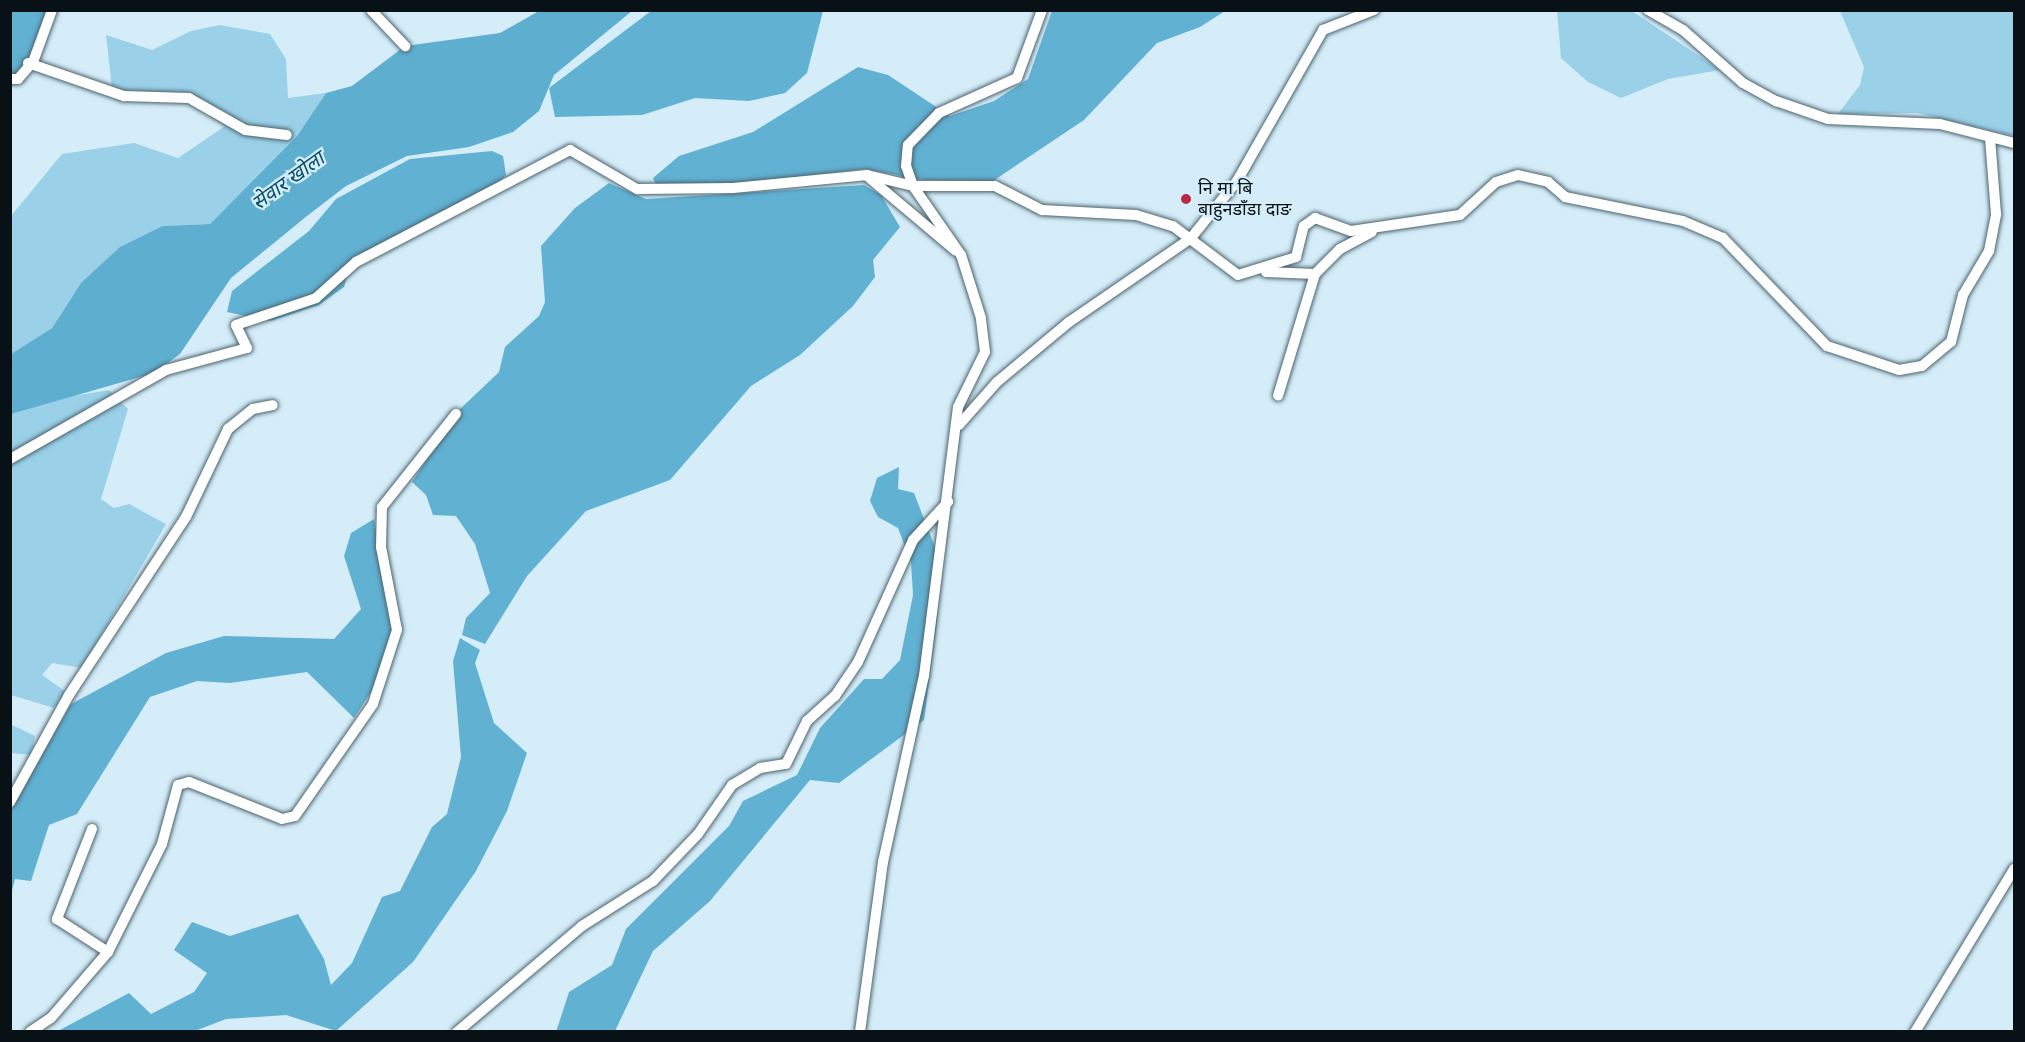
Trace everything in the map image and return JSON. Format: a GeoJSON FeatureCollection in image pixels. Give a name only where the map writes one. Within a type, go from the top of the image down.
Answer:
{"type":"FeatureCollection","features":[{"type":"Feature","properties":{"kind":"street"},"geometry":{"type":"LineString","coordinates":[[10,79],[18,79],[28,63],[52,10]]}},
{"type":"Feature","properties":{"kind":"street"},"geometry":{"type":"LineString","coordinates":[[370,10],[405,46]]}},
{"type":"Feature","properties":{"kind":"street"},"geometry":{"type":"LineString","coordinates":[[860,1032],[883,862],[924,676],[933,574],[948,502],[959,426],[958,407],[985,352],[961,255],[913,186],[906,166],[908,145],[939,113],[1017,78],[1042,10]]}},
{"type":"Feature","properties":{"kind":"street"},"geometry":{"type":"LineString","coordinates":[[959,426],[997,382],[1069,322],[1191,238],[1238,181],[1323,30],[1374,10]]}},
{"type":"Feature","properties":{"kind":"street"},"geometry":{"type":"LineString","coordinates":[[1648,10],[1683,30],[1743,83],[1776,101],[1828,119],[1940,124],[2014,142]]}},
{"type":"Feature","properties":{"kind":"street"},"geometry":{"type":"LineString","coordinates":[[28,63],[124,96],[189,98],[245,130],[288,135]]}},
{"type":"Feature","properties":{"kind":"street"},"geometry":{"type":"LineString","coordinates":[[10,459],[166,370],[247,348],[236,325],[316,298],[356,262],[570,150],[637,189],[733,188],[867,175],[913,186],[996,186],[1041,210],[1136,215],[1191,238],[1238,275],[1254,272],[1296,257],[1304,226],[1316,218],[1351,231],[1460,215],[1496,182],[1518,175],[1548,182],[1565,197],[1683,221],[1723,237],[1827,345],[1899,370],[1930,362],[1951,342],[1963,295],[1989,252],[1996,214],[1990,137]]}},
{"type":"Feature","properties":{"kind":"street"},"geometry":{"type":"LineString","coordinates":[[867,175],[925,230],[961,255]]}},
{"type":"Feature","properties":{"kind":"street"},"geometry":{"type":"LineString","coordinates":[[1278,396],[1315,274],[1340,249],[1379,228]]}},
{"type":"Feature","properties":{"kind":"street"},"geometry":{"type":"LineString","coordinates":[[1254,272],[1315,274]]}},
{"type":"Feature","properties":{"kind":"street"},"geometry":{"type":"LineString","coordinates":[[10,802],[69,695],[186,517],[228,429],[253,409],[273,405]]}},
{"type":"Feature","properties":{"kind":"street"},"geometry":{"type":"LineString","coordinates":[[30,1032],[51,1018],[108,952],[162,844],[178,785],[189,782],[282,819],[295,816],[373,704],[397,630],[381,547],[382,507],[456,414]]}},
{"type":"Feature","properties":{"kind":"street"},"geometry":{"type":"LineString","coordinates":[[457,1032],[582,926],[653,881],[698,834],[732,784],[760,768],[786,764],[807,721],[835,696],[858,663],[913,540],[948,502]]}},
{"type":"Feature","properties":{"kind":"street"},"geometry":{"type":"LineString","coordinates":[[92,829],[57,918],[108,952]]}},
{"type":"Feature","properties":{"kind":"street"},"geometry":{"type":"LineString","coordinates":[[1915,1032],[2014,869]]}},
{"type":"Feature","properties":{"kind":"shaded area"},"geometry":{"type":"Polygon","coordinates":[[[823,10],[807,73],[785,93],[749,101],[695,98],[642,115],[555,117],[549,88],[651,11],[823,10]]]}},
{"type":"Feature","properties":{"kind":"shaded area"},"geometry":{"type":"Polygon","coordinates":[[[10,11],[50,11],[32,60],[17,75],[11,75],[10,11]]]}},
{"type":"Feature","properties":{"kind":"shaded area"},"geometry":{"type":"Polygon","coordinates":[[[1052,11],[1225,11],[1200,27],[1157,43],[1084,120],[993,181],[924,180],[865,169],[731,185],[657,186],[653,178],[679,156],[753,132],[858,67],[888,75],[950,116],[994,101],[1028,79],[1052,11]]]}},
{"type":"Feature","properties":{"kind":"shaded area"},"geometry":{"type":"Polygon","coordinates":[[[1557,11],[1632,11],[1720,70],[1668,79],[1621,98],[1588,82],[1561,58],[1557,11]]]}},
{"type":"Feature","properties":{"kind":"shaded area"},"geometry":{"type":"Polygon","coordinates":[[[1840,11],[2014,11],[2014,136],[1917,113],[1838,114],[1860,85],[1864,67],[1840,11]]]}},
{"type":"Feature","properties":{"kind":"shaded area"},"geometry":{"type":"Polygon","coordinates":[[[220,25],[270,34],[286,59],[288,98],[326,93],[297,136],[210,224],[163,226],[81,283],[52,328],[11,354],[11,216],[62,154],[134,143],[178,158],[225,126],[190,102],[113,97],[106,35],[152,50],[191,31],[220,25]]]}},
{"type":"Feature","properties":{"kind":"shaded area"},"geometry":{"type":"Polygon","coordinates":[[[492,151],[503,156],[506,175],[484,199],[349,270],[344,287],[319,305],[271,321],[227,312],[232,291],[309,231],[336,199],[410,159],[492,151]]]}},
{"type":"Feature","properties":{"kind":"shaded area"},"geometry":{"type":"Polygon","coordinates":[[[609,183],[646,199],[864,185],[881,195],[900,227],[873,260],[875,277],[853,306],[800,355],[751,386],[670,480],[586,511],[527,576],[485,644],[462,635],[466,618],[490,593],[475,544],[456,516],[433,515],[426,495],[412,482],[459,410],[499,372],[505,347],[539,316],[545,302],[541,246],[575,208],[609,183]]]}},
{"type":"Feature","properties":{"kind":"shaded area"},"geometry":{"type":"Polygon","coordinates":[[[109,390],[128,409],[101,499],[114,508],[129,504],[166,524],[82,668],[52,663],[42,675],[66,692],[54,708],[11,695],[11,414],[42,401],[109,390]]]}},
{"type":"Feature","properties":{"kind":"shaded area"},"geometry":{"type":"Polygon","coordinates":[[[899,467],[898,489],[914,493],[938,555],[937,622],[924,720],[839,783],[810,780],[710,901],[653,951],[615,1031],[556,1032],[569,992],[612,965],[626,929],[729,826],[743,801],[797,775],[820,728],[864,679],[882,679],[900,660],[913,595],[911,562],[898,528],[878,517],[870,501],[877,478],[899,467]]]}},
{"type":"Feature","properties":{"kind":"shaded area"},"geometry":{"type":"Polygon","coordinates":[[[374,519],[392,629],[379,680],[354,718],[307,672],[230,683],[197,681],[150,697],[77,814],[49,825],[31,881],[15,879],[11,894],[11,810],[71,704],[166,653],[224,636],[334,639],[361,609],[344,556],[351,533],[374,519]]]}},
{"type":"Feature","properties":{"kind":"shaded area"},"geometry":{"type":"Polygon","coordinates":[[[460,638],[480,650],[475,663],[494,723],[527,753],[507,811],[476,871],[413,962],[336,1031],[286,1015],[226,1019],[195,1031],[58,1031],[129,993],[151,1014],[194,992],[207,973],[174,950],[192,922],[230,936],[298,914],[324,959],[331,985],[352,963],[382,897],[400,891],[432,827],[447,814],[461,757],[453,661],[460,638]]]}},
{"type":"Feature","properties":{"kind":"shaded area"},"geometry":{"type":"Polygon","coordinates":[[[10,724],[35,736],[31,755],[11,753],[10,724]]]}},
{"type":"Feature","properties":{"kind":"water","name":"सेवार खोला"},"geometry":{"type":"Polygon","coordinates":[[[539,11],[632,11],[554,75],[539,111],[513,132],[469,147],[407,156],[346,186],[231,278],[180,354],[154,373],[11,414],[11,354],[52,328],[81,283],[120,247],[163,226],[210,224],[297,136],[326,93],[352,86],[405,46],[500,33],[539,11]]]}},
{"type":"Feature","properties":{"kind":"place","name":"नि मा बि बाहुनडाँडा दाङ"},"geometry":{"type":"Point","coordinates":[1186,199]}}]}
